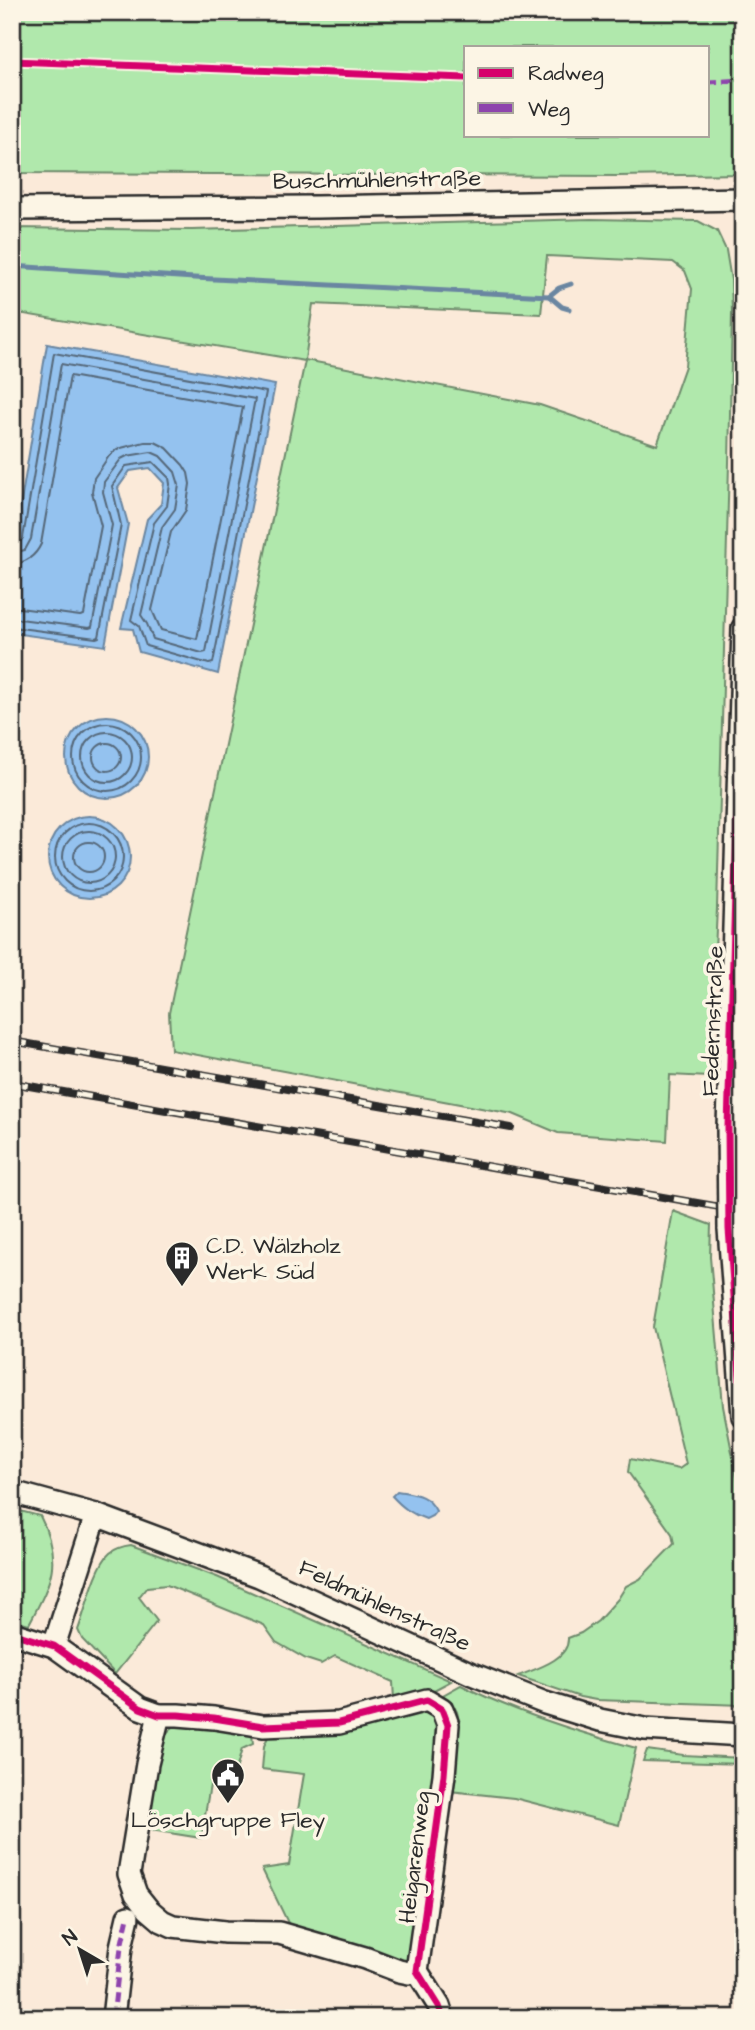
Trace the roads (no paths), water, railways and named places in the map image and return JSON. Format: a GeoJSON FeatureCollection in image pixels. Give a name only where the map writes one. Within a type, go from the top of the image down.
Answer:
{"type":"FeatureCollection","features":[{"type":"Feature","properties":{"kind":"street","name":"Buschmühlenstraße"},"geometry":{"type":"LineString","coordinates":[[12,209],[317,207],[743,199]]}},
{"type":"Feature","properties":{"kind":"street","name":"Federnstraße"},"geometry":{"type":"LineString","coordinates":[[743,628],[729,1126],[729,1229],[743,1416]]}},
{"type":"Feature","properties":{"kind":"street","name":"Feldmühlenstraße"},"geometry":{"type":"LineString","coordinates":[[12,1492],[96,1515],[259,1576],[472,1674],[545,1703],[600,1720],[645,1729],[743,1735]]}},
{"type":"Feature","properties":{"kind":"street"},"geometry":{"type":"LineString","coordinates":[[54,1646],[96,1515]]}},
{"type":"Feature","properties":{"kind":"street"},"geometry":{"type":"LineString","coordinates":[[12,1633],[54,1646],[140,1708],[159,1716],[147,1764],[129,1874],[136,1894],[148,1909],[173,1926],[279,1933],[365,1958],[399,1972],[417,1971],[439,2006],[443,2018]]}},
{"type":"Feature","properties":{"kind":"street","name":"Heigarenweg"},"geometry":{"type":"LineString","coordinates":[[159,1716],[214,1718],[263,1726],[339,1723],[427,1700],[442,1709],[447,1725],[444,1775],[417,1971]]}},
{"type":"Feature","properties":{"kind":"street"},"geometry":{"type":"LineString","coordinates":[[113,2018],[121,1947],[128,1917]]}},
{"type":"Feature","properties":{"kind":"water"},"geometry":{"type":"Polygon","coordinates":[[[47,344],[275,385],[218,674],[139,652],[133,629],[121,628],[147,519],[161,504],[164,483],[150,468],[130,471],[118,488],[128,524],[105,646],[12,633],[12,557],[47,344]]]}},
{"type":"Feature","properties":{"kind":"water"},"geometry":{"type":"Polygon","coordinates":[[[107,716],[123,719],[136,728],[145,741],[148,757],[145,773],[136,786],[123,795],[107,798],[91,795],[78,786],[69,773],[66,757],[69,741],[78,728],[91,719],[107,716]]]}},
{"type":"Feature","properties":{"kind":"water"},"geometry":{"type":"Polygon","coordinates":[[[81,816],[97,816],[112,823],[123,834],[130,849],[127,873],[118,886],[97,898],[81,898],[66,891],[55,880],[48,865],[48,849],[55,834],[66,823],[81,816]]]}},
{"type":"Feature","properties":{"kind":"water"},"geometry":{"type":"Polygon","coordinates":[[[397,1491],[424,1498],[436,1511],[426,1519],[416,1515],[392,1496],[397,1491]]]}},
{"type":"Feature","properties":{"kind":"waterway"},"geometry":{"type":"LineString","coordinates":[[12,266],[549,296],[559,288],[571,284]]}},
{"type":"Feature","properties":{"kind":"waterway"},"geometry":{"type":"LineString","coordinates":[[549,296],[562,307],[569,309]]}},
{"type":"Feature","properties":{"kind":"railway"},"geometry":{"type":"LineString","coordinates":[[12,1041],[511,1128]]}},
{"type":"Feature","properties":{"kind":"railway"},"geometry":{"type":"LineString","coordinates":[[12,1083],[743,1211]]}},
{"type":"Feature","properties":{"kind":"place","name":"C.D. Wälzholz Werk Süd"},"geometry":{"type":"Point","coordinates":[182,1288]}},
{"type":"Feature","properties":{"kind":"place","name":"Löschgruppe Fley"},"geometry":{"type":"Point","coordinates":[228,1805]}}]}
